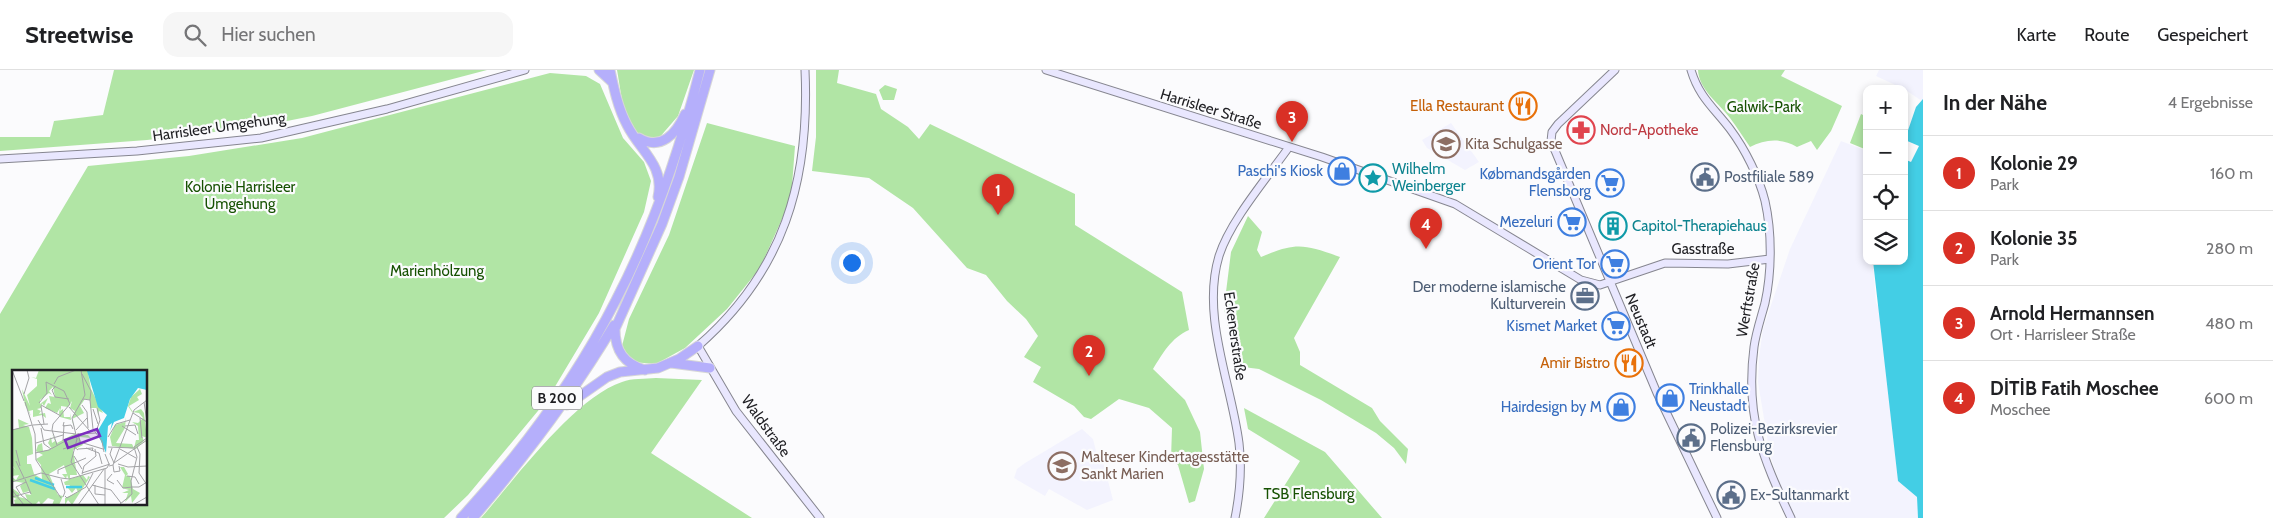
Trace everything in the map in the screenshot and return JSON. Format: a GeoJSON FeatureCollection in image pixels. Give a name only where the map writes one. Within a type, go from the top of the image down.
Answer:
{"type":"FeatureCollection","features":[{"type":"Feature","properties":{"kind":"highway"},"geometry":{"type":"LineString","coordinates":[[599,70],[612,82]]}},
{"type":"Feature","properties":{"kind":"highway"},"geometry":{"type":"LineString","coordinates":[[610,70],[612,82],[628,127],[650,156],[658,173],[659,192],[653,219]]}},
{"type":"Feature","properties":{"kind":"highway","name":"B 200"},"geometry":{"type":"LineString","coordinates":[[461,518],[509,462],[552,405],[576,369],[616,300],[653,219],[678,151],[700,70]]}},
{"type":"Feature","properties":{"kind":"highway","name":"B 200"},"geometry":{"type":"LineString","coordinates":[[473,518],[516,468],[559,411],[584,375],[618,318],[662,224],[679,177],[710,70]]}},
{"type":"Feature","properties":{"kind":"highway"},"geometry":{"type":"LineString","coordinates":[[634,136],[647,143],[663,141],[674,133],[696,89]]}},
{"type":"Feature","properties":{"kind":"highway"},"geometry":{"type":"LineString","coordinates":[[618,318],[615,340],[618,351],[634,367],[645,370]]}},
{"type":"Feature","properties":{"kind":"highway"},"geometry":{"type":"LineString","coordinates":[[559,411],[607,377],[620,372],[645,370],[671,363],[698,346]]}},
{"type":"Feature","properties":{"kind":"highway"},"geometry":{"type":"LineString","coordinates":[[671,363],[710,368]]}},
{"type":"Feature","properties":{"kind":"main road","name":"Harrisleer Umgehung"},"geometry":{"type":"LineString","coordinates":[[0,159],[138,151],[261,138],[387,109],[525,70]]}},
{"type":"Feature","properties":{"kind":"main road"},"geometry":{"type":"LineString","coordinates":[[698,346],[728,317],[760,277],[783,232],[794,201],[803,154],[806,118],[805,70]]}},
{"type":"Feature","properties":{"kind":"main road","name":"Harrisleer Straße"},"geometry":{"type":"LineString","coordinates":[[1046,70],[1288,147],[1455,204],[1580,280],[1600,284],[1609,282]]}},
{"type":"Feature","properties":{"kind":"main road","name":"Neustadt"},"geometry":{"type":"LineString","coordinates":[[1615,70],[1558,124],[1552,132],[1551,141],[1657,393],[1717,518]]}},
{"type":"Feature","properties":{"kind":"main road","name":"Werftstraße"},"geometry":{"type":"LineString","coordinates":[[1691,70],[1700,95],[1730,130],[1758,182],[1768,219],[1770,259],[1765,302],[1754,345],[1752,398],[1759,444],[1790,518]]}},
{"type":"Feature","properties":{"kind":"main road","name":"Eckenerstraße"},"geometry":{"type":"LineString","coordinates":[[1235,518],[1238,500],[1240,451],[1216,323],[1214,304],[1217,267],[1222,247],[1232,228],[1288,147]]}},
{"type":"Feature","properties":{"kind":"main road","name":"Gasstraße"},"geometry":{"type":"LineString","coordinates":[[1609,282],[1657,264],[1728,264],[1770,259]]}},
{"type":"Feature","properties":{"kind":"main road","name":"Waldstraße"},"geometry":{"type":"LineString","coordinates":[[698,346],[740,416],[820,518]]}},
{"type":"Feature","properties":{"kind":"shaded area"},"geometry":{"type":"Polygon","coordinates":[[[1879,70],[1923,70],[1922,101],[1908,92],[1908,85],[1895,85],[1876,76],[1879,70]]]}},
{"type":"Feature","properties":{"kind":"shaded area","name":"Kita Schulgasse"},"geometry":{"type":"Polygon","coordinates":[[[1451,123],[1479,162],[1465,170],[1427,148],[1422,140],[1451,123]]]}},
{"type":"Feature","properties":{"kind":"shaded area"},"geometry":{"type":"Polygon","coordinates":[[[1841,141],[1863,149],[1863,265],[1873,265],[1876,303],[1879,307],[1898,481],[1917,497],[1918,518],[1795,518],[1782,491],[1770,455],[1758,382],[1763,329],[1790,249],[1841,141]]]}},
{"type":"Feature","properties":{"kind":"shaded area","name":"Malteser Kindertagesstätte Sankt Marien"},"geometry":{"type":"Polygon","coordinates":[[[1082,429],[1093,439],[1097,455],[1101,454],[1113,500],[1087,510],[1049,489],[1045,496],[1014,478],[1017,469],[1025,463],[1082,429]]]}},
{"type":"Feature","properties":{"kind":"green space"},"geometry":{"type":"Polygon","coordinates":[[[114,70],[487,70],[312,116],[257,127],[147,140],[0,151],[0,137],[50,137],[54,121],[103,115],[114,70]]]}},
{"type":"Feature","properties":{"kind":"green space"},"geometry":{"type":"Polygon","coordinates":[[[617,70],[694,70],[678,116],[659,138],[647,138],[639,134],[628,119],[624,109],[617,70]]]}},
{"type":"Feature","properties":{"kind":"green space"},"geometry":{"type":"Polygon","coordinates":[[[816,70],[839,70],[837,83],[876,94],[881,109],[908,127],[919,139],[930,124],[1075,194],[1075,225],[1182,292],[1189,330],[1172,342],[1153,369],[1185,400],[1200,432],[1204,469],[1195,501],[1189,503],[1178,465],[1171,459],[1172,428],[1149,408],[1119,399],[1091,419],[1084,417],[1074,406],[1033,382],[1041,367],[1024,357],[1038,336],[1026,319],[1007,301],[986,275],[967,268],[913,208],[869,178],[812,171],[816,137],[816,70]]]}},
{"type":"Feature","properties":{"kind":"green space","name":"Galwik-Park"},"geometry":{"type":"Polygon","coordinates":[[[1698,70],[1785,70],[1781,76],[1842,106],[1831,131],[1817,150],[1811,141],[1797,147],[1785,142],[1768,141],[1750,147],[1730,118],[1710,96],[1702,84],[1698,70]]]}},
{"type":"Feature","properties":{"kind":"green space","name":"Marienhölzung"},"geometry":{"type":"Polygon","coordinates":[[[550,73],[586,76],[600,84],[623,138],[644,162],[651,181],[644,212],[599,313],[547,400],[468,495],[444,518],[0,518],[0,314],[88,166],[189,156],[302,138],[550,73]]]}},
{"type":"Feature","properties":{"kind":"green space"},"geometry":{"type":"Polygon","coordinates":[[[885,85],[897,89],[894,100],[883,100],[879,90],[885,85]]]}},
{"type":"Feature","properties":{"kind":"green space"},"geometry":{"type":"Polygon","coordinates":[[[1861,114],[1863,115],[1863,148],[1850,143],[1861,114]]]}},
{"type":"Feature","properties":{"kind":"green space"},"geometry":{"type":"Polygon","coordinates":[[[707,123],[795,146],[791,199],[760,268],[727,309],[685,348],[656,364],[632,362],[622,346],[629,319],[669,235],[707,123]]]}},
{"type":"Feature","properties":{"kind":"green space"},"geometry":{"type":"Polygon","coordinates":[[[1248,216],[1262,232],[1257,250],[1261,257],[1283,249],[1300,246],[1317,249],[1340,257],[1294,338],[1300,352],[1300,365],[1372,408],[1380,421],[1408,449],[1406,464],[1394,448],[1376,433],[1321,400],[1259,369],[1235,366],[1224,308],[1231,252],[1248,216]]]}},
{"type":"Feature","properties":{"kind":"green space"},"geometry":{"type":"Polygon","coordinates":[[[634,379],[702,380],[651,453],[752,518],[481,518],[546,441],[584,405],[604,391],[622,382],[634,379]]]}},
{"type":"Feature","properties":{"kind":"green space","name":"TSB Flensburg"},"geometry":{"type":"Polygon","coordinates":[[[1244,408],[1325,452],[1382,518],[1264,518],[1300,461],[1248,429],[1244,408]]]}},
{"type":"Feature","properties":{"kind":"water"},"geometry":{"type":"Polygon","coordinates":[[[1923,99],[1923,518],[1918,518],[1917,497],[1898,481],[1873,265],[1908,265],[1908,130],[1916,107],[1923,99]]]}},
{"type":"Feature","properties":{"kind":"pier"},"geometry":{"type":"Polygon","coordinates":[[[1908,141],[1919,146],[1911,162],[1908,161],[1908,141]]]}},
{"type":"Feature","properties":{"kind":"place","name":"Ella Restaurant"},"geometry":{"type":"Point","coordinates":[1523,106]}},
{"type":"Feature","properties":{"kind":"place","name":"Nord-Apotheke"},"geometry":{"type":"Point","coordinates":[1581,130]}},
{"type":"Feature","properties":{"kind":"place","name":"Arnold Hermannsen"},"geometry":{"type":"Point","coordinates":[1292,142]}},
{"type":"Feature","properties":{"kind":"place","name":"Kita Schulgasse"},"geometry":{"type":"Point","coordinates":[1446,144]}},
{"type":"Feature","properties":{"kind":"place","name":"Paschi's Kiosk"},"geometry":{"type":"Point","coordinates":[1342,171]}},
{"type":"Feature","properties":{"kind":"place","name":"Postfiliale 589"},"geometry":{"type":"Point","coordinates":[1705,177]}},
{"type":"Feature","properties":{"kind":"place","name":"Wilhelm Weinberger"},"geometry":{"type":"Point","coordinates":[1373,178]}},
{"type":"Feature","properties":{"kind":"place","name":"Købmandsgården Flensborg"},"geometry":{"type":"Point","coordinates":[1610,183]}},
{"type":"Feature","properties":{"kind":"place","name":"Kolonie 29"},"geometry":{"type":"Point","coordinates":[998,215]}},
{"type":"Feature","properties":{"kind":"place","name":"Mezeluri"},"geometry":{"type":"Point","coordinates":[1572,222]}},
{"type":"Feature","properties":{"kind":"place","name":"Capitol-Therapiehaus"},"geometry":{"type":"Point","coordinates":[1613,226]}},
{"type":"Feature","properties":{"kind":"place","name":"DİTİB Fatih Moschee"},"geometry":{"type":"Point","coordinates":[1426,249]}},
{"type":"Feature","properties":{"kind":"place","name":"Orient Tor"},"geometry":{"type":"Point","coordinates":[1615,264]}},
{"type":"Feature","properties":{"kind":"place","name":"Der moderne islamische Kulturverein"},"geometry":{"type":"Point","coordinates":[1585,296]}},
{"type":"Feature","properties":{"kind":"place","name":"Kismet Market"},"geometry":{"type":"Point","coordinates":[1616,326]}},
{"type":"Feature","properties":{"kind":"place","name":"Amir Bistro"},"geometry":{"type":"Point","coordinates":[1629,363]}},
{"type":"Feature","properties":{"kind":"place","name":"Kolonie 35"},"geometry":{"type":"Point","coordinates":[1089,376]}},
{"type":"Feature","properties":{"kind":"place","name":"Trinkhalle Neustadt"},"geometry":{"type":"Point","coordinates":[1670,398]}},
{"type":"Feature","properties":{"kind":"place","name":"Hairdesign by M"},"geometry":{"type":"Point","coordinates":[1621,407]}},
{"type":"Feature","properties":{"kind":"place","name":"Polizei-Bezirksrevier Flensburg"},"geometry":{"type":"Point","coordinates":[1691,438]}},
{"type":"Feature","properties":{"kind":"place","name":"Malteser Kindertagesstätte Sankt Marien"},"geometry":{"type":"Point","coordinates":[1062,466]}},
{"type":"Feature","properties":{"kind":"place","name":"Ex-Sultanmarkt"},"geometry":{"type":"Point","coordinates":[1731,495]}},
{"type":"Feature","properties":{"kind":"park label","name":"Kolonie Harrisleer Umgehung"},"geometry":{"type":"Point","coordinates":[240,196]}}]}
